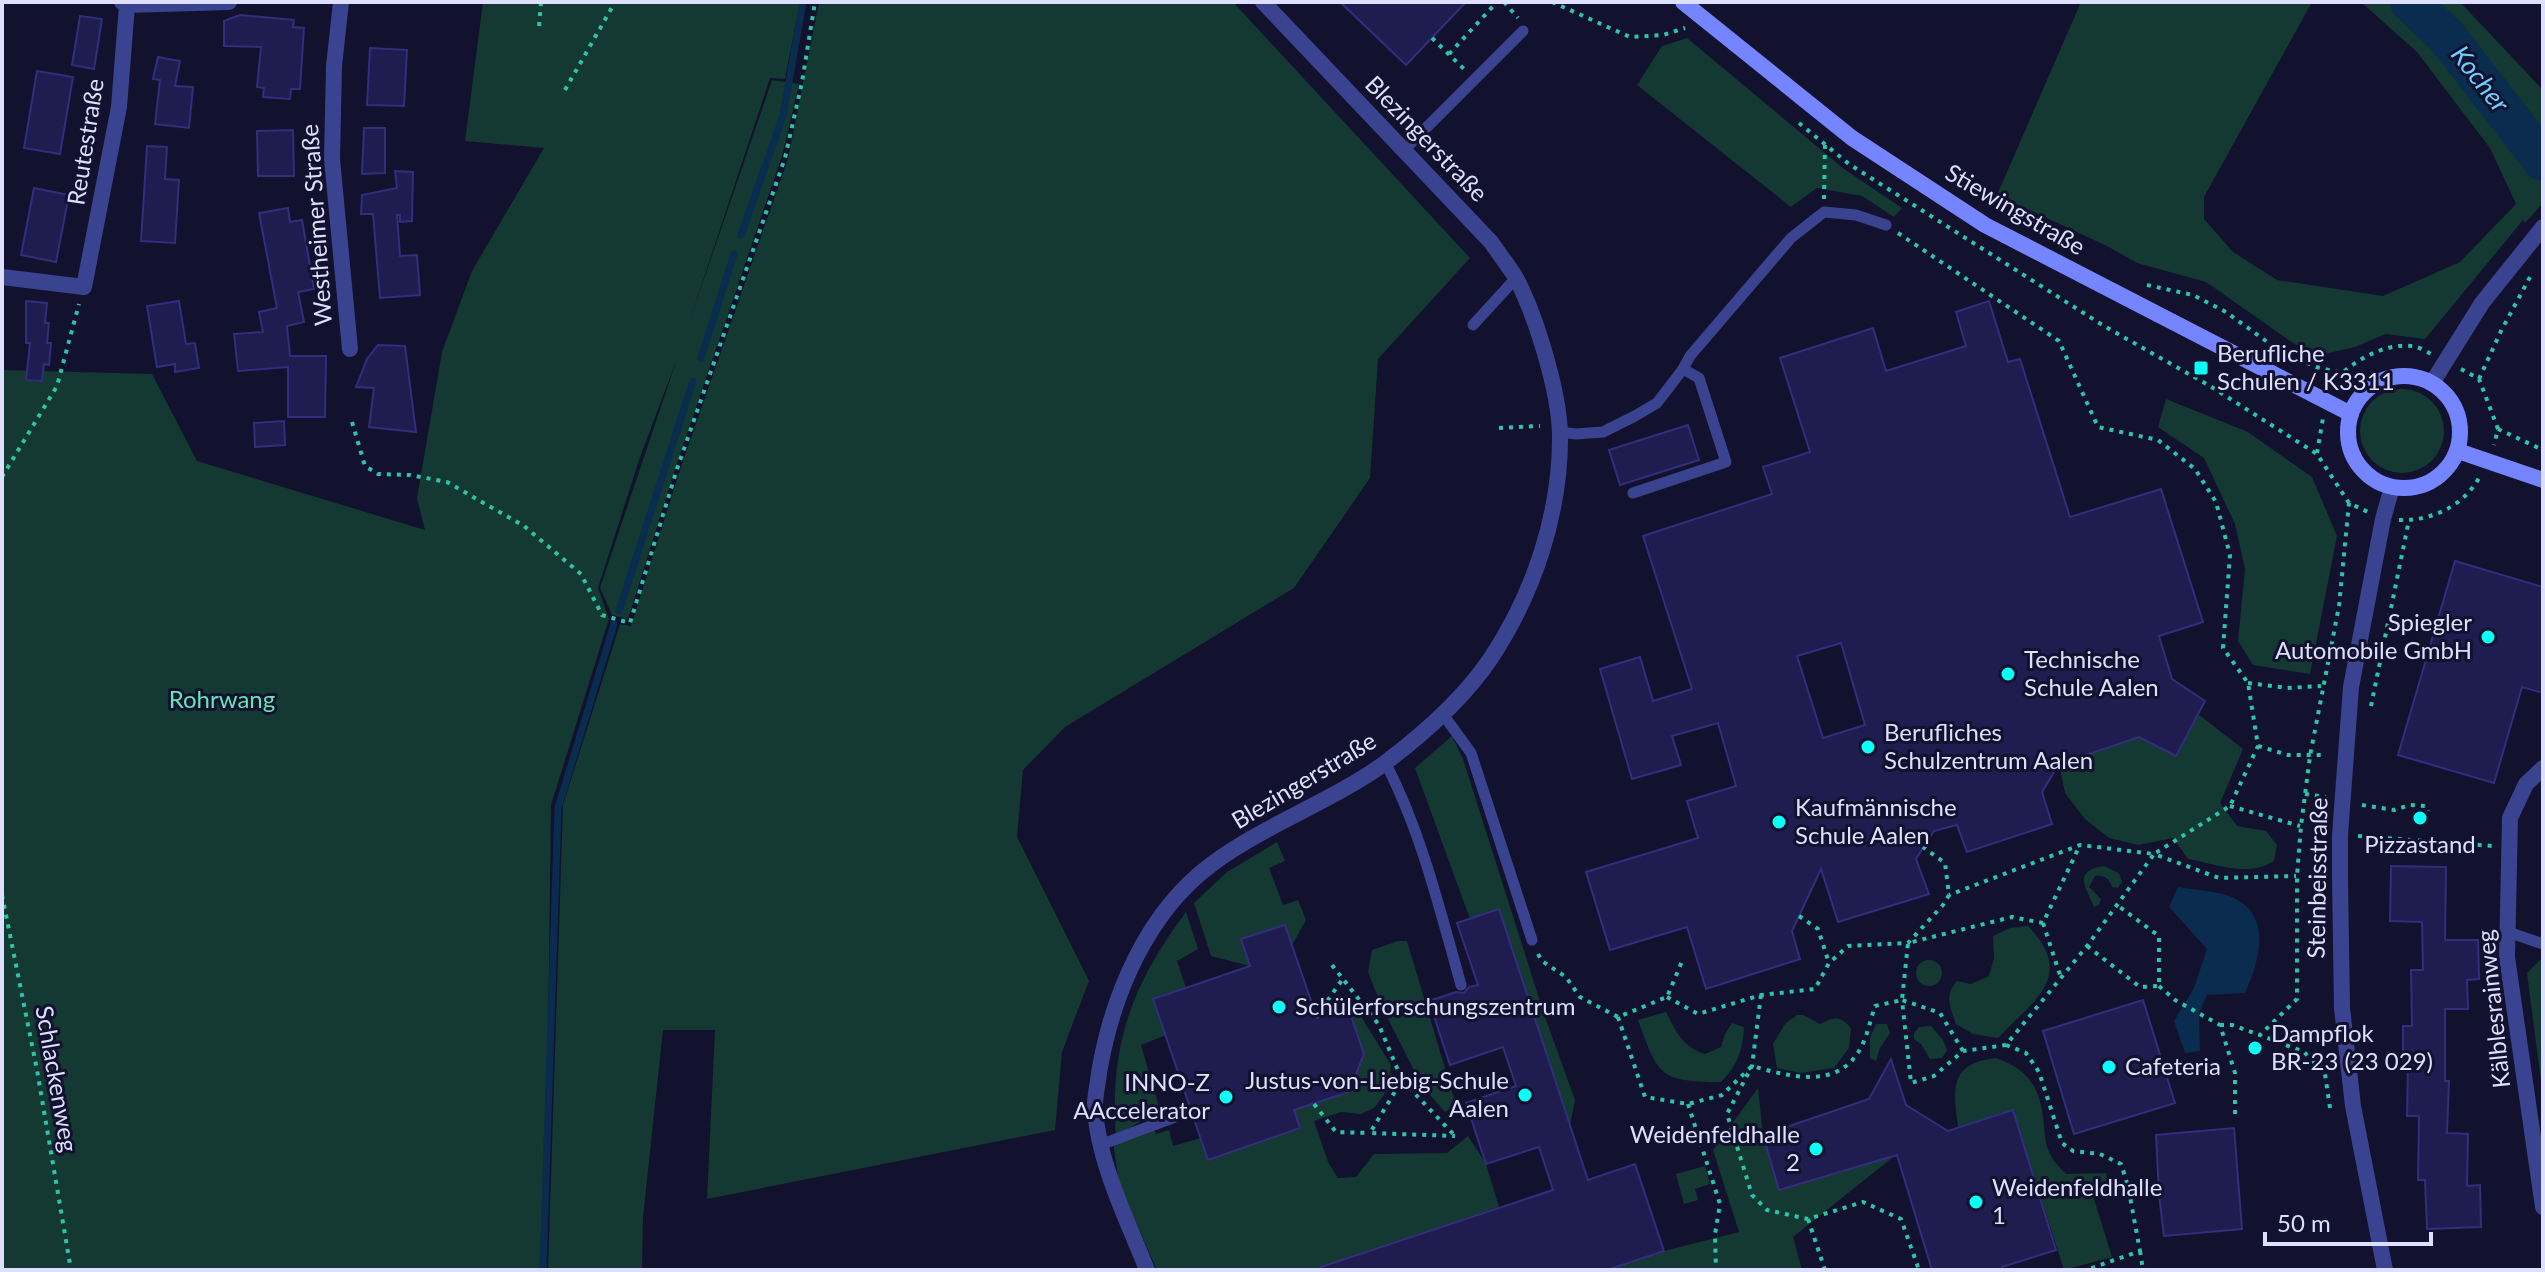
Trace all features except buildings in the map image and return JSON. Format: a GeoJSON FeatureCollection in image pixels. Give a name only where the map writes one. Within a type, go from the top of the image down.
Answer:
{"type":"FeatureCollection","features":[{"type":"Feature","properties":{"kind":"main road","name":"Stiewingstraße"},"geometry":{"type":"LineString","coordinates":[[1683,2],[1852,138],[1985,225],[2351,414]]}},
{"type":"Feature","properties":{"kind":"main road"},"geometry":{"type":"LineString","coordinates":[[2400,376],[2416,377],[2432,383],[2447,395],[2457,412],[2461,431],[2458,451],[2450,465],[2439,477],[2424,485],[2392,487],[2375,480],[2356,459],[2348,432],[2351,414],[2359,399],[2370,387],[2400,376]]}},
{"type":"Feature","properties":{"kind":"main road"},"geometry":{"type":"LineString","coordinates":[[2458,451],[2543,480]]}},
{"type":"Feature","properties":{"kind":"street"},"geometry":{"type":"LineString","coordinates":[[124,4],[229,2]]}},
{"type":"Feature","properties":{"kind":"street","name":"Westheimer Straße"},"geometry":{"type":"LineString","coordinates":[[341,2],[334,66],[332,159],[350,349]]}},
{"type":"Feature","properties":{"kind":"street","name":"Blezingerstraße"},"geometry":{"type":"LineString","coordinates":[[1147,1270],[1100,1145],[1094,1107],[1104,1042],[1129,969],[1167,907],[1211,864],[1385,762],[1454,704],[1491,659],[1521,606],[1549,528],[1559,429],[1538,332],[1516,278],[1491,242],[1263,2]]}},
{"type":"Feature","properties":{"kind":"street","name":"Reutestraße"},"geometry":{"type":"LineString","coordinates":[[84,287],[119,107],[124,4]]}},
{"type":"Feature","properties":{"kind":"street"},"geometry":{"type":"LineString","coordinates":[[2432,383],[2482,303],[2541,230]]}},
{"type":"Feature","properties":{"kind":"street"},"geometry":{"type":"LineString","coordinates":[[2,277],[84,287]]}},
{"type":"Feature","properties":{"kind":"street","name":"Steinbeisstraße"},"geometry":{"type":"LineString","coordinates":[[2385,1270],[2353,1106],[2342,1008],[2340,835],[2351,687],[2392,487]]}},
{"type":"Feature","properties":{"kind":"street","name":"Kälblesrainweg"},"geometry":{"type":"LineString","coordinates":[[2543,768],[2526,784],[2510,818],[2507,957],[2543,1207]]}},
{"type":"Feature","properties":{"kind":"lane"},"geometry":{"type":"LineString","coordinates":[[1403,151],[1523,31]]}},
{"type":"Feature","properties":{"kind":"lane"},"geometry":{"type":"LineString","coordinates":[[1559,429],[1576,434],[1603,432],[1657,403],[1690,356],[1791,238],[1824,212],[1856,215],[1886,225]]}},
{"type":"Feature","properties":{"kind":"lane"},"geometry":{"type":"LineString","coordinates":[[1473,325],[1516,278]]}},
{"type":"Feature","properties":{"kind":"lane"},"geometry":{"type":"LineString","coordinates":[[1633,493],[1726,462],[1699,378],[1683,369]]}},
{"type":"Feature","properties":{"kind":"lane"},"geometry":{"type":"LineString","coordinates":[[1442,713],[1471,753],[1532,940]]}},
{"type":"Feature","properties":{"kind":"lane"},"geometry":{"type":"LineString","coordinates":[[1385,762],[1402,795],[1440,909],[1461,985]]}},
{"type":"Feature","properties":{"kind":"lane"},"geometry":{"type":"LineString","coordinates":[[2508,932],[2543,944]]}},
{"type":"Feature","properties":{"kind":"lane"},"geometry":{"type":"LineString","coordinates":[[1100,1145],[1175,1117]]}},
{"type":"Feature","properties":{"kind":"path"},"geometry":{"type":"LineString","coordinates":[[539,26],[541,2]]}},
{"type":"Feature","properties":{"kind":"path"},"geometry":{"type":"LineString","coordinates":[[565,90],[615,2]]}},
{"type":"Feature","properties":{"kind":"path"},"geometry":{"type":"LineString","coordinates":[[352,422],[365,466],[378,474],[410,475],[447,482],[524,526],[581,574],[602,615],[630,623],[677,469],[785,158],[815,2]]}},
{"type":"Feature","properties":{"kind":"path"},"geometry":{"type":"LineString","coordinates":[[1449,54],[1497,2]]}},
{"type":"Feature","properties":{"kind":"path"},"geometry":{"type":"LineString","coordinates":[[1552,2],[1630,37],[1663,35],[1687,27]]}},
{"type":"Feature","properties":{"kind":"path"},"geometry":{"type":"LineString","coordinates":[[1432,38],[1474,79]]}},
{"type":"Feature","properties":{"kind":"path"},"geometry":{"type":"LineString","coordinates":[[1824,212],[1825,145]]}},
{"type":"Feature","properties":{"kind":"path"},"geometry":{"type":"LineString","coordinates":[[1886,225],[2059,341],[2098,427],[2158,440],[2195,469],[2216,502],[2230,555],[2223,648],[2248,683],[2258,746],[2230,806],[2154,854],[2087,946],[2006,1045]]}},
{"type":"Feature","properties":{"kind":"path"},"geometry":{"type":"LineString","coordinates":[[2479,379],[2507,318],[2535,270]]}},
{"type":"Feature","properties":{"kind":"path"},"geometry":{"type":"LineString","coordinates":[[2104,326],[2210,386],[2317,454],[2349,503],[2383,519],[2409,520],[2447,511],[2473,489],[2489,462],[2498,429],[2479,379],[2446,360],[2414,346],[2380,350],[2358,360],[2342,373],[2316,367],[2277,349],[2226,312],[2193,295],[2142,284]]}},
{"type":"Feature","properties":{"kind":"path"},"geometry":{"type":"LineString","coordinates":[[2,477],[57,386],[84,287]]}},
{"type":"Feature","properties":{"kind":"path"},"geometry":{"type":"LineString","coordinates":[[1499,428],[1559,429]]}},
{"type":"Feature","properties":{"kind":"path"},"geometry":{"type":"LineString","coordinates":[[2498,429],[2543,450]]}},
{"type":"Feature","properties":{"kind":"path"},"geometry":{"type":"LineString","coordinates":[[2260,1035],[2297,999],[2297,876],[2301,826],[2322,686],[2339,606],[2349,503]]}},
{"type":"Feature","properties":{"kind":"path"},"geometry":{"type":"LineString","coordinates":[[2369,716],[2409,520]]}},
{"type":"Feature","properties":{"kind":"path"},"geometry":{"type":"LineString","coordinates":[[2248,683],[2287,688],[2322,686]]}},
{"type":"Feature","properties":{"kind":"path"},"geometry":{"type":"LineString","coordinates":[[2258,746],[2288,755],[2310,756]]}},
{"type":"Feature","properties":{"kind":"path"},"geometry":{"type":"LineString","coordinates":[[2359,805],[2360,793]]}},
{"type":"Feature","properties":{"kind":"path"},"geometry":{"type":"LineString","coordinates":[[2342,800],[2394,810],[2410,805],[2426,806],[2428,811]]}},
{"type":"Feature","properties":{"kind":"path"},"geometry":{"type":"LineString","coordinates":[[2230,806],[2301,826]]}},
{"type":"Feature","properties":{"kind":"path"},"geometry":{"type":"LineString","coordinates":[[2340,835],[2509,847]]}},
{"type":"Feature","properties":{"kind":"path"},"geometry":{"type":"LineString","coordinates":[[1949,895],[2080,845],[2154,854],[2219,878],[2297,876]]}},
{"type":"Feature","properties":{"kind":"path"},"geometry":{"type":"LineString","coordinates":[[2061,978],[2043,923],[2080,845]]}},
{"type":"Feature","properties":{"kind":"path"},"geometry":{"type":"LineString","coordinates":[[1923,847],[1945,863],[1949,895],[1908,943],[1902,1000],[1911,1083],[1934,1076],[1963,1051],[2006,1045],[2026,1053],[2039,1072],[2062,1143],[2073,1151],[2100,1154],[2121,1164],[2143,1270]]}},
{"type":"Feature","properties":{"kind":"path","name":"Schlackenweg"},"geometry":{"type":"LineString","coordinates":[[2,895],[37,1070],[71,1270]]}},
{"type":"Feature","properties":{"kind":"path"},"geometry":{"type":"LineString","coordinates":[[2117,905],[2159,936],[2159,986]]}},
{"type":"Feature","properties":{"kind":"path"},"geometry":{"type":"LineString","coordinates":[[1799,916],[1818,929],[1829,963]]}},
{"type":"Feature","properties":{"kind":"path"},"geometry":{"type":"LineString","coordinates":[[1667,997],[1698,1014],[1761,995],[1815,989],[1829,963],[1848,946],[1908,943],[2012,917],[2043,923]]}},
{"type":"Feature","properties":{"kind":"path"},"geometry":{"type":"LineString","coordinates":[[1532,940],[1542,961],[1566,977],[1580,997],[1618,1017],[1645,1097],[1688,1104],[1722,1095],[1752,1066]]}},
{"type":"Feature","properties":{"kind":"path"},"geometry":{"type":"LineString","coordinates":[[2087,946],[2140,987],[2159,986],[2175,1000],[2220,1025],[2232,1025],[2304,1052],[2325,1074],[2330,1108]]}},
{"type":"Feature","properties":{"kind":"path"},"geometry":{"type":"LineString","coordinates":[[1618,1017],[1667,997],[1683,959]]}},
{"type":"Feature","properties":{"kind":"path"},"geometry":{"type":"LineString","coordinates":[[1314,1104],[1336,1132],[1455,1136],[1402,1080],[1379,1025],[1332,965]]}},
{"type":"Feature","properties":{"kind":"path"},"geometry":{"type":"LineString","coordinates":[[1316,1017],[1342,980]]}},
{"type":"Feature","properties":{"kind":"path"},"geometry":{"type":"LineString","coordinates":[[1761,995],[1752,1066],[1727,1114],[1752,1195],[1767,1210],[1808,1219],[1863,1202],[1901,1219],[1919,1270]]}},
{"type":"Feature","properties":{"kind":"path"},"geometry":{"type":"LineString","coordinates":[[1752,1066],[1799,1078],[1836,1074],[1857,1055],[1875,1006],[1902,1000],[1940,1013],[1963,1051]]}},
{"type":"Feature","properties":{"kind":"path"},"geometry":{"type":"LineString","coordinates":[[2220,1025],[2235,1073],[2235,1114]]}},
{"type":"Feature","properties":{"kind":"path"},"geometry":{"type":"LineString","coordinates":[[1370,1133],[1402,1080]]}},
{"type":"Feature","properties":{"kind":"path"},"geometry":{"type":"LineString","coordinates":[[1688,1104],[1720,1204],[1715,1234],[1716,1270]]}},
{"type":"Feature","properties":{"kind":"path"},"geometry":{"type":"LineString","coordinates":[[1808,1219],[1825,1270]]}},
{"type":"Feature","properties":{"kind":"path"},"geometry":{"type":"LineString","coordinates":[[2086,1270],[2140,1251]]}},
{"type":"Feature","properties":{"kind":"green space","name":"Rohrwang"},"geometry":{"type":"Polygon","coordinates":[[[483,2],[800,2],[785,79],[770,78],[690,320],[772,80],[799,84],[782,156],[675,469],[628,619],[612,615],[600,588],[677,359],[640,457],[598,588],[609,619],[551,805],[541,1270],[2,1270],[2,370],[152,374],[197,461],[425,530],[417,498],[442,352],[472,271],[544,148],[465,141],[483,2]]]}},
{"type":"Feature","properties":{"kind":"green space"},"geometry":{"type":"Polygon","coordinates":[[[819,2],[1233,2],[1470,258],[1378,359],[1370,478],[1294,588],[1065,727],[1023,770],[1017,837],[1089,981],[1062,1052],[1055,1130],[707,1199],[715,1030],[663,1030],[643,1217],[642,1270],[548,1270],[563,805],[620,624],[631,626],[680,470],[788,159],[819,2]]]}},
{"type":"Feature","properties":{"kind":"green space"},"geometry":{"type":"Polygon","coordinates":[[[2081,2],[2312,2],[2204,197],[2204,219],[2233,252],[2277,280],[2383,296],[2460,262],[2516,204],[2490,148],[2417,52],[2361,2],[2460,2],[2543,90],[2543,203],[2525,223],[2523,220],[2425,339],[2386,334],[2355,347],[2325,354],[2296,345],[2206,282],[2137,263],[1997,195],[2081,2]]]}},
{"type":"Feature","properties":{"kind":"green space"},"geometry":{"type":"Polygon","coordinates":[[[1687,38],[1844,169],[1902,208],[1894,217],[1862,196],[1817,188],[1791,207],[1637,85],[1662,46],[1687,38]]]}},
{"type":"Feature","properties":{"kind":"green space"},"geometry":{"type":"Polygon","coordinates":[[[2402,389],[2418,392],[2437,408],[2444,431],[2441,447],[2425,466],[2402,473],[2386,470],[2367,454],[2360,431],[2363,415],[2379,396],[2402,389]]]}},
{"type":"Feature","properties":{"kind":"green space"},"geometry":{"type":"Polygon","coordinates":[[[2166,399],[2248,432],[2312,477],[2337,536],[2310,674],[2253,665],[2238,641],[2245,569],[2235,524],[2204,458],[2158,427],[2166,399]]]}},
{"type":"Feature","properties":{"kind":"green space"},"geometry":{"type":"Polygon","coordinates":[[[2198,714],[2243,749],[2220,803],[2237,826],[2266,831],[2277,845],[2274,861],[2264,866],[2232,868],[2188,859],[2173,838],[2138,845],[2109,838],[2085,819],[2065,793],[2059,764],[2139,737],[2176,756],[2198,714]]]}},
{"type":"Feature","properties":{"kind":"green space"},"geometry":{"type":"Polygon","coordinates":[[[1452,736],[1463,759],[1545,1017],[1575,1100],[1570,1125],[1499,910],[1470,919],[1415,768],[1452,736]]]}},
{"type":"Feature","properties":{"kind":"green space"},"geometry":{"type":"Polygon","coordinates":[[[1277,842],[1285,861],[1269,868],[1283,905],[1298,900],[1306,920],[1292,945],[1284,925],[1242,939],[1250,966],[1211,956],[1194,903],[1227,872],[1277,842]]]}},
{"type":"Feature","properties":{"kind":"green space"},"geometry":{"type":"Polygon","coordinates":[[[2104,866],[2119,873],[2122,882],[2118,888],[2112,887],[2106,878],[2095,876],[2089,887],[2101,899],[2099,905],[2094,907],[2085,887],[2085,876],[2094,868],[2104,866]]]}},
{"type":"Feature","properties":{"kind":"green space"},"geometry":{"type":"Polygon","coordinates":[[[1186,912],[1198,949],[1177,961],[1186,988],[1153,999],[1166,1035],[1141,1045],[1160,1110],[1116,1136],[1116,1073],[1128,1017],[1151,965],[1186,912]]]}},
{"type":"Feature","properties":{"kind":"green space"},"geometry":{"type":"Polygon","coordinates":[[[2028,926],[2049,959],[2045,986],[2036,999],[1998,1038],[1973,1034],[1956,1024],[1949,1001],[1953,986],[1957,981],[1971,984],[1989,976],[1994,958],[1993,936],[2010,928],[2028,926]]]}},
{"type":"Feature","properties":{"kind":"green space"},"geometry":{"type":"Polygon","coordinates":[[[1407,941],[1456,1105],[1445,1112],[1422,1086],[1368,972],[1372,950],[1407,941]]]}},
{"type":"Feature","properties":{"kind":"green space"},"geometry":{"type":"Polygon","coordinates":[[[2543,958],[2543,1097],[2527,973],[2543,958]]]}},
{"type":"Feature","properties":{"kind":"green space"},"geometry":{"type":"Polygon","coordinates":[[[1929,960],[1938,964],[1942,973],[1938,982],[1929,986],[1920,982],[1916,973],[1920,964],[1929,960]]]}},
{"type":"Feature","properties":{"kind":"green space"},"geometry":{"type":"Polygon","coordinates":[[[1348,1007],[1362,1018],[1391,1065],[1384,1095],[1374,1108],[1361,1114],[1341,1112],[1314,1121],[1328,1162],[1338,1178],[1356,1177],[1374,1154],[1447,1153],[1468,1136],[1486,1164],[1499,1207],[1351,1257],[1355,1270],[1157,1270],[1119,1184],[1113,1142],[1152,1126],[1156,1134],[1169,1130],[1173,1146],[1201,1138],[1209,1159],[1300,1128],[1294,1110],[1348,1092],[1364,1055],[1348,1007]]]}},
{"type":"Feature","properties":{"kind":"green space"},"geometry":{"type":"Polygon","coordinates":[[[1666,1012],[1686,1043],[1705,1054],[1721,1047],[1732,1023],[1744,1027],[1738,1057],[1721,1082],[1673,1077],[1657,1064],[1638,1020],[1666,1012]]]}},
{"type":"Feature","properties":{"kind":"green space"},"geometry":{"type":"Polygon","coordinates":[[[1797,1015],[1820,1024],[1840,1019],[1851,1028],[1849,1048],[1834,1068],[1801,1073],[1777,1068],[1773,1044],[1785,1024],[1797,1015]]]}},
{"type":"Feature","properties":{"kind":"green space"},"geometry":{"type":"Polygon","coordinates":[[[1876,1024],[1887,1024],[1890,1033],[1876,1061],[1870,1058],[1870,1038],[1876,1024]]]}},
{"type":"Feature","properties":{"kind":"green space"},"geometry":{"type":"Polygon","coordinates":[[[1931,1026],[1947,1050],[1942,1058],[1930,1059],[1914,1039],[1919,1027],[1931,1026]]]}},
{"type":"Feature","properties":{"kind":"green space"},"geometry":{"type":"Polygon","coordinates":[[[1995,1058],[2022,1072],[2034,1087],[2041,1106],[2048,1149],[2066,1174],[2106,1173],[2111,1193],[2094,1199],[2112,1257],[2064,1270],[2013,1110],[1958,1127],[1955,1101],[1957,1080],[1969,1066],[1995,1058]]]}},
{"type":"Feature","properties":{"kind":"green space"},"geometry":{"type":"Polygon","coordinates":[[[1758,1088],[1763,1135],[1779,1190],[1897,1154],[1793,1237],[1802,1270],[1615,1270],[1664,1251],[1739,1232],[1713,1150],[1758,1088]]]}},
{"type":"Feature","properties":{"kind":"green space"},"geometry":{"type":"Polygon","coordinates":[[[1705,1166],[1710,1184],[1695,1189],[1698,1200],[1684,1204],[1676,1174],[1705,1166]]]}},
{"type":"Feature","properties":{"kind":"water"},"geometry":{"type":"Polygon","coordinates":[[[2178,887],[2215,892],[2246,906],[2254,916],[2259,941],[2255,968],[2245,993],[2207,995],[2199,1013],[2200,1051],[2185,1053],[2174,1021],[2194,988],[2207,949],[2169,907],[2178,887]]]}},
{"type":"Feature","properties":{"kind":"waterway"},"geometry":{"type":"LineString","coordinates":[[741,235],[783,116],[803,2]]}},
{"type":"Feature","properties":{"kind":"waterway","name":"Kocher"},"geometry":{"type":"LineString","coordinates":[[2410,2],[2447,37],[2543,161]]}},
{"type":"Feature","properties":{"kind":"waterway"},"geometry":{"type":"LineString","coordinates":[[701,358],[734,254]]}},
{"type":"Feature","properties":{"kind":"waterway"},"geometry":{"type":"LineString","coordinates":[[619,611],[693,381]]}},
{"type":"Feature","properties":{"kind":"waterway"},"geometry":{"type":"LineString","coordinates":[[543,1270],[558,808],[614,624]]}},
{"type":"Feature","properties":{"kind":"place","name":"Berufliche Schulen / K3311"},"geometry":{"type":"Point","coordinates":[2201,368]}},
{"type":"Feature","properties":{"kind":"place","name":"Spiegler Automobile GmbH"},"geometry":{"type":"Point","coordinates":[2488,637]}},
{"type":"Feature","properties":{"kind":"place","name":"Technische Schule Aalen"},"geometry":{"type":"Point","coordinates":[2008,674]}},
{"type":"Feature","properties":{"kind":"place","name":"Berufliches Schulzentrum Aalen"},"geometry":{"type":"Point","coordinates":[1868,747]}},
{"type":"Feature","properties":{"kind":"place","name":"Pizzastand"},"geometry":{"type":"Point","coordinates":[2420,818]}},
{"type":"Feature","properties":{"kind":"place","name":"Kaufmännische Schule Aalen"},"geometry":{"type":"Point","coordinates":[1779,822]}},
{"type":"Feature","properties":{"kind":"place","name":"Schülerforschungszentrum"},"geometry":{"type":"Point","coordinates":[1279,1007]}},
{"type":"Feature","properties":{"kind":"place","name":"Dampflok BR-23 (23 029)"},"geometry":{"type":"Point","coordinates":[2255,1048]}},
{"type":"Feature","properties":{"kind":"place","name":"Cafeteria"},"geometry":{"type":"Point","coordinates":[2109,1067]}},
{"type":"Feature","properties":{"kind":"place","name":"Justus-von-Liebig-Schule Aalen"},"geometry":{"type":"Point","coordinates":[1525,1095]}},
{"type":"Feature","properties":{"kind":"place","name":"INNO-Z AAccelerator"},"geometry":{"type":"Point","coordinates":[1226,1097]}},
{"type":"Feature","properties":{"kind":"place","name":"Weidenfeldhalle 2"},"geometry":{"type":"Point","coordinates":[1816,1149]}},
{"type":"Feature","properties":{"kind":"place","name":"Weidenfeldhalle 1"},"geometry":{"type":"Point","coordinates":[1976,1202]}}]}
